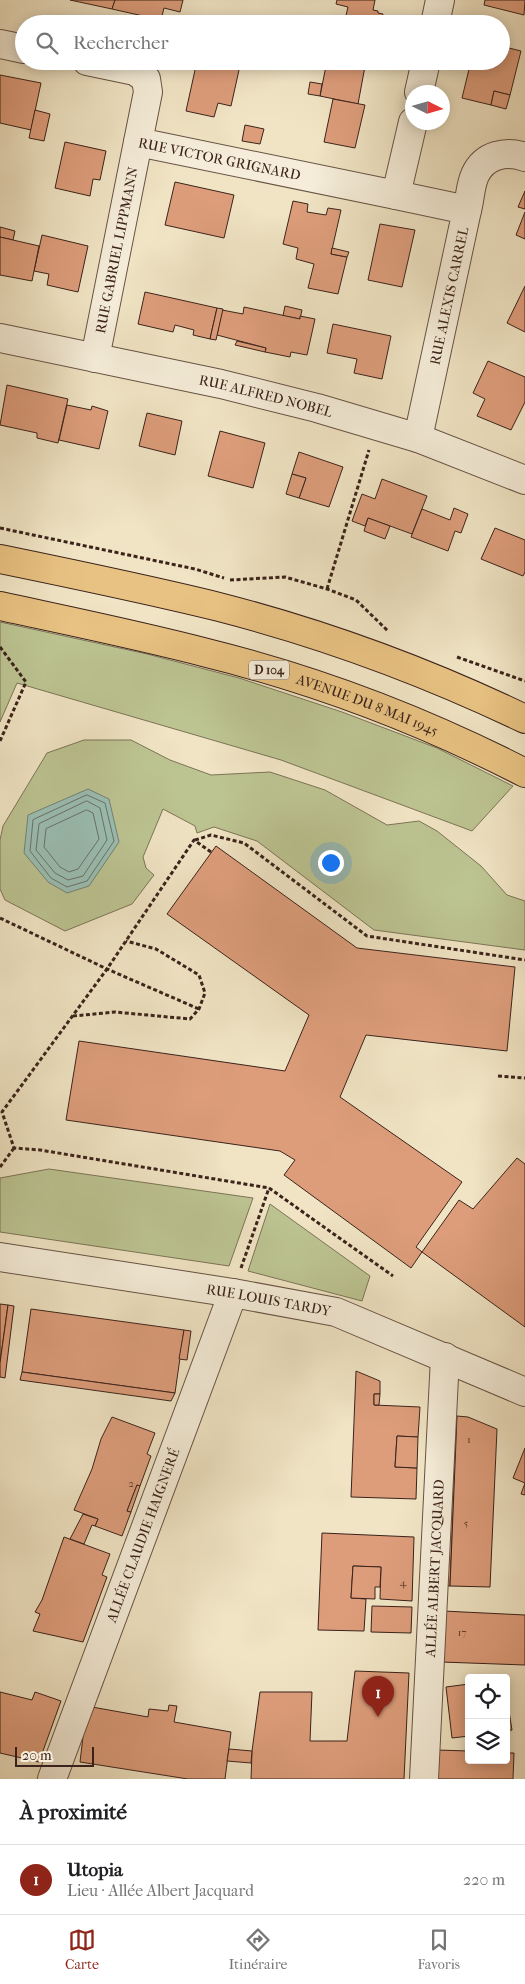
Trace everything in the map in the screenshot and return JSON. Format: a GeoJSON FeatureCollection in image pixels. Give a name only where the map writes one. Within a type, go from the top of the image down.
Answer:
{"type":"FeatureCollection","features":[{"type":"Feature","properties":{"kind":"main road"},"geometry":{"type":"LineString","coordinates":[[0,559],[150,590],[314,635],[439,680],[525,719]]}},
{"type":"Feature","properties":{"kind":"main road","name":"AVENUE DU 8 MAI 1945"},"geometry":{"type":"LineString","coordinates":[[0,606],[147,638],[263,668],[385,710],[443,734],[525,773]]}},
{"type":"Feature","properties":{"kind":"street"},"geometry":{"type":"LineString","coordinates":[[437,15],[440,0]]}},
{"type":"Feature","properties":{"kind":"street"},"geometry":{"type":"LineString","coordinates":[[0,44],[15,47]]}},
{"type":"Feature","properties":{"kind":"street","name":"RUE VICTOR GRIGNARD"},"geometry":{"type":"LineString","coordinates":[[130,70],[135,71],[146,79],[148,92],[138,142],[396,196]]}},
{"type":"Feature","properties":{"kind":"street"},"geometry":{"type":"LineString","coordinates":[[421,85],[424,70]]}},
{"type":"Feature","properties":{"kind":"street"},"geometry":{"type":"LineString","coordinates":[[396,196],[411,130]]}},
{"type":"Feature","properties":{"kind":"street","name":"RUE GABRIEL LIPPMANN"},"geometry":{"type":"LineString","coordinates":[[95,358],[138,142]]}},
{"type":"Feature","properties":{"kind":"street"},"geometry":{"type":"LineString","coordinates":[[468,210],[474,176],[480,167],[497,154],[525,156]]}},
{"type":"Feature","properties":{"kind":"street","name":"RUE ALEXIS CARREL"},"geometry":{"type":"LineString","coordinates":[[396,196],[468,210],[418,438]]}},
{"type":"Feature","properties":{"kind":"street","name":"RUE ALFRED NOBEL"},"geometry":{"type":"LineString","coordinates":[[0,338],[222,384],[317,408],[418,438],[525,480]]}},
{"type":"Feature","properties":{"kind":"street","name":"RUE LOUIS TARDY"},"geometry":{"type":"LineString","coordinates":[[0,1257],[233,1293],[336,1312],[525,1392]]}},
{"type":"Feature","properties":{"kind":"street","name":"ALLÉE CLAUDIE HAIGNERÉ"},"geometry":{"type":"LineString","coordinates":[[52,1779],[233,1293]]}},
{"type":"Feature","properties":{"kind":"street","name":"ALLÉE ALBERT JACQUARD"},"geometry":{"type":"LineString","coordinates":[[424,1779],[445,1357]]}},
{"type":"Feature","properties":{"kind":"path"},"geometry":{"type":"LineString","coordinates":[[328,589],[377,425]]}},
{"type":"Feature","properties":{"kind":"path"},"geometry":{"type":"LineString","coordinates":[[230,580],[285,578],[328,589],[356,600],[390,633]]}},
{"type":"Feature","properties":{"kind":"path"},"geometry":{"type":"LineString","coordinates":[[0,647],[26,682],[0,741]]}},
{"type":"Feature","properties":{"kind":"path"},"geometry":{"type":"LineString","coordinates":[[14,1148],[2,1112],[107,969],[194,840],[211,835],[244,843],[367,936],[525,960]]}},
{"type":"Feature","properties":{"kind":"path"},"geometry":{"type":"LineString","coordinates":[[194,840],[211,852]]}},
{"type":"Feature","properties":{"kind":"path"},"geometry":{"type":"LineString","coordinates":[[0,918],[107,969],[200,1009]]}},
{"type":"Feature","properties":{"kind":"path"},"geometry":{"type":"LineString","coordinates":[[73,1016],[115,1012],[190,1019],[200,1009],[205,993],[199,975],[156,949],[126,941]]}},
{"type":"Feature","properties":{"kind":"path"},"geometry":{"type":"LineString","coordinates":[[498,1076],[525,1078]]}},
{"type":"Feature","properties":{"kind":"path"},"geometry":{"type":"LineString","coordinates":[[0,1167],[14,1148]]}},
{"type":"Feature","properties":{"kind":"path"},"geometry":{"type":"LineString","coordinates":[[14,1148],[40,1150],[268,1188],[393,1276]]}},
{"type":"Feature","properties":{"kind":"path"},"geometry":{"type":"LineString","coordinates":[[233,1293],[268,1188]]}},
{"type":"Feature","properties":{"kind":"green space"},"geometry":{"type":"Polygon","coordinates":[[[0,622],[147,654],[239,678],[342,712],[437,748],[513,786],[472,831],[281,760],[17,683],[0,722],[0,622]]]}},
{"type":"Feature","properties":{"kind":"green space"},"geometry":{"type":"Polygon","coordinates":[[[84,740],[131,740],[170,760],[211,775],[270,772],[325,790],[387,825],[419,821],[437,831],[481,866],[507,895],[525,901],[525,950],[374,930],[257,841],[214,827],[197,833],[195,826],[163,809],[143,857],[146,868],[154,875],[132,904],[65,931],[5,900],[0,889],[0,840],[3,826],[47,753],[84,740]]]}},
{"type":"Feature","properties":{"kind":"green space"},"geometry":{"type":"Polygon","coordinates":[[[49,1169],[253,1198],[229,1266],[0,1232],[0,1178],[49,1169]]]}},
{"type":"Feature","properties":{"kind":"green space"},"geometry":{"type":"Polygon","coordinates":[[[270,1204],[370,1276],[362,1301],[248,1271],[270,1204]]]}},
{"type":"Feature","properties":{"kind":"water"},"geometry":{"type":"Polygon","coordinates":[[[88,789],[109,799],[119,842],[89,886],[67,893],[48,882],[24,853],[28,815],[88,789]]]}},
{"type":"Feature","properties":{"kind":"building"},"geometry":{"type":"Polygon","coordinates":[[[70,0],[115,0],[112,9],[70,0]]]}},
{"type":"Feature","properties":{"kind":"building"},"geometry":{"type":"Polygon","coordinates":[[[115,0],[183,0],[180,12],[164,8],[162,15],[139,15],[112,9],[115,0]]]}},
{"type":"Feature","properties":{"kind":"building"},"geometry":{"type":"Polygon","coordinates":[[[337,0],[375,0],[373,10],[383,15],[346,15],[348,7],[336,4],[337,0]]]}},
{"type":"Feature","properties":{"kind":"building"},"geometry":{"type":"Polygon","coordinates":[[[485,0],[525,0],[524,15],[484,5],[485,0]]]}},
{"type":"Feature","properties":{"kind":"building"},"geometry":{"type":"Polygon","coordinates":[[[510,48],[521,51],[510,95],[494,91],[491,105],[462,98],[469,70],[510,70],[510,48]]]}},
{"type":"Feature","properties":{"kind":"building"},"geometry":{"type":"Polygon","coordinates":[[[195,70],[239,70],[231,106],[218,103],[214,117],[186,111],[195,70]]]}},
{"type":"Feature","properties":{"kind":"building"},"geometry":{"type":"Polygon","coordinates":[[[325,70],[364,70],[358,104],[320,96],[325,70]]]}},
{"type":"Feature","properties":{"kind":"building"},"geometry":{"type":"Polygon","coordinates":[[[0,75],[41,83],[31,130],[0,123],[0,75]]]}},
{"type":"Feature","properties":{"kind":"building"},"geometry":{"type":"Polygon","coordinates":[[[310,82],[322,84],[320,96],[308,94],[310,82]]]}},
{"type":"Feature","properties":{"kind":"building"},"geometry":{"type":"Polygon","coordinates":[[[494,91],[510,95],[506,109],[491,105],[494,91]]]}},
{"type":"Feature","properties":{"kind":"building"},"geometry":{"type":"Polygon","coordinates":[[[333,99],[365,105],[355,148],[324,142],[333,99]]]}},
{"type":"Feature","properties":{"kind":"building"},"geometry":{"type":"Polygon","coordinates":[[[35,110],[50,114],[44,141],[29,138],[35,110]]]}},
{"type":"Feature","properties":{"kind":"building"},"geometry":{"type":"Polygon","coordinates":[[[245,125],[264,129],[260,144],[242,141],[245,125]]]}},
{"type":"Feature","properties":{"kind":"building"},"geometry":{"type":"Polygon","coordinates":[[[65,142],[106,151],[100,180],[93,179],[90,196],[55,188],[65,142]]]}},
{"type":"Feature","properties":{"kind":"building"},"geometry":{"type":"Polygon","coordinates":[[[175,182],[234,195],[224,238],[165,225],[175,182]]]}},
{"type":"Feature","properties":{"kind":"building"},"geometry":{"type":"Polygon","coordinates":[[[525,191],[525,209],[518,207],[525,191]]]}},
{"type":"Feature","properties":{"kind":"building"},"geometry":{"type":"Polygon","coordinates":[[[293,201],[308,204],[307,212],[326,215],[328,208],[341,210],[331,254],[347,257],[338,294],[308,288],[314,264],[296,259],[298,248],[283,244],[293,201]]]}},
{"type":"Feature","properties":{"kind":"building"},"geometry":{"type":"Polygon","coordinates":[[[525,212],[525,239],[516,235],[525,212]]]}},
{"type":"Feature","properties":{"kind":"building"},"geometry":{"type":"Polygon","coordinates":[[[380,224],[415,230],[402,287],[368,280],[380,224]]]}},
{"type":"Feature","properties":{"kind":"building"},"geometry":{"type":"Polygon","coordinates":[[[0,227],[15,231],[13,240],[0,237],[0,227]]]}},
{"type":"Feature","properties":{"kind":"building"},"geometry":{"type":"Polygon","coordinates":[[[42,235],[88,246],[78,292],[47,285],[49,274],[34,271],[42,235]]]}},
{"type":"Feature","properties":{"kind":"building"},"geometry":{"type":"Polygon","coordinates":[[[0,237],[39,246],[32,281],[0,275],[0,237]]]}},
{"type":"Feature","properties":{"kind":"building"},"geometry":{"type":"Polygon","coordinates":[[[332,248],[349,252],[347,257],[331,254],[332,248]]]}},
{"type":"Feature","properties":{"kind":"building"},"geometry":{"type":"Polygon","coordinates":[[[525,286],[525,332],[507,323],[525,286]]]}},
{"type":"Feature","properties":{"kind":"building"},"geometry":{"type":"Polygon","coordinates":[[[145,292],[217,308],[210,339],[193,335],[194,330],[175,325],[173,332],[138,324],[145,292]]]}},
{"type":"Feature","properties":{"kind":"building"},"geometry":{"type":"Polygon","coordinates":[[[285,306],[302,310],[300,319],[283,316],[285,306]]]}},
{"type":"Feature","properties":{"kind":"building"},"geometry":{"type":"Polygon","coordinates":[[[244,307],[300,319],[300,316],[315,319],[307,355],[291,352],[290,357],[265,352],[266,348],[217,335],[222,310],[243,314],[244,307]]]}},
{"type":"Feature","properties":{"kind":"building"},"geometry":{"type":"Polygon","coordinates":[[[217,308],[223,309],[216,340],[210,339],[217,308]]]}},
{"type":"Feature","properties":{"kind":"building"},"geometry":{"type":"Polygon","coordinates":[[[333,324],[391,336],[382,379],[354,373],[357,359],[327,353],[333,324]]]}},
{"type":"Feature","properties":{"kind":"building"},"geometry":{"type":"Polygon","coordinates":[[[237,341],[266,348],[265,352],[235,345],[237,341]]]}},
{"type":"Feature","properties":{"kind":"building"},"geometry":{"type":"Polygon","coordinates":[[[488,361],[525,377],[525,402],[511,430],[477,416],[485,399],[473,393],[488,361]]]}},
{"type":"Feature","properties":{"kind":"building"},"geometry":{"type":"Polygon","coordinates":[[[7,385],[68,399],[58,443],[37,438],[37,433],[0,425],[7,385]]]}},
{"type":"Feature","properties":{"kind":"building"},"geometry":{"type":"Polygon","coordinates":[[[67,405],[91,410],[92,406],[108,411],[99,449],[59,440],[67,405]]]}},
{"type":"Feature","properties":{"kind":"building"},"geometry":{"type":"Polygon","coordinates":[[[147,413],[182,421],[175,455],[139,446],[147,413]]]}},
{"type":"Feature","properties":{"kind":"building"},"geometry":{"type":"Polygon","coordinates":[[[220,431],[265,443],[253,488],[208,476],[220,431]]]}},
{"type":"Feature","properties":{"kind":"building"},"geometry":{"type":"Polygon","coordinates":[[[299,452],[343,467],[329,507],[299,498],[306,478],[292,474],[299,452]]]}},
{"type":"Feature","properties":{"kind":"building"},"geometry":{"type":"Polygon","coordinates":[[[292,474],[306,478],[299,498],[286,494],[292,474]]]}},
{"type":"Feature","properties":{"kind":"building"},"geometry":{"type":"Polygon","coordinates":[[[382,479],[427,496],[412,534],[368,518],[365,526],[352,521],[362,494],[375,499],[382,479]]]}},
{"type":"Feature","properties":{"kind":"building"},"geometry":{"type":"Polygon","coordinates":[[[454,508],[468,514],[461,533],[455,531],[448,551],[411,537],[422,509],[450,520],[454,508]]]}},
{"type":"Feature","properties":{"kind":"building"},"geometry":{"type":"Polygon","coordinates":[[[368,518],[390,526],[385,539],[364,531],[368,518]]]}},
{"type":"Feature","properties":{"kind":"building"},"geometry":{"type":"Polygon","coordinates":[[[495,528],[525,540],[525,572],[523,576],[481,559],[495,528]]]}},
{"type":"Feature","properties":{"kind":"building"},"geometry":{"type":"Polygon","coordinates":[[[216,846],[357,948],[515,967],[507,1051],[366,1035],[340,1097],[462,1182],[416,1247],[422,1252],[411,1268],[284,1175],[295,1160],[280,1151],[66,1120],[79,1041],[285,1071],[309,1015],[167,914],[216,846]]]}},
{"type":"Feature","properties":{"kind":"building"},"geometry":{"type":"Polygon","coordinates":[[[517,1158],[525,1164],[525,1327],[422,1252],[459,1200],[473,1209],[517,1158]]]}},
{"type":"Feature","properties":{"kind":"building"},"geometry":{"type":"Polygon","coordinates":[[[0,1304],[8,1305],[0,1363],[0,1304]]]}},
{"type":"Feature","properties":{"kind":"building"},"geometry":{"type":"Polygon","coordinates":[[[8,1305],[14,1306],[5,1378],[0,1377],[0,1363],[8,1305]]]}},
{"type":"Feature","properties":{"kind":"building"},"geometry":{"type":"Polygon","coordinates":[[[31,1309],[184,1330],[175,1393],[22,1372],[31,1309]]]}},
{"type":"Feature","properties":{"kind":"building"},"geometry":{"type":"Polygon","coordinates":[[[184,1330],[191,1331],[187,1360],[179,1359],[184,1330]]]}},
{"type":"Feature","properties":{"kind":"building"},"geometry":{"type":"Polygon","coordinates":[[[356,1371],[380,1381],[380,1394],[374,1394],[374,1405],[420,1407],[418,1437],[397,1436],[395,1467],[417,1468],[416,1499],[351,1497],[356,1371]]]}},
{"type":"Feature","properties":{"kind":"building"},"geometry":{"type":"Polygon","coordinates":[[[22,1372],[175,1393],[171,1401],[20,1380],[22,1372]]]}},
{"type":"Feature","properties":{"kind":"building"},"geometry":{"type":"Polygon","coordinates":[[[374,1394],[380,1394],[379,1405],[374,1405],[374,1394]]]}},
{"type":"Feature","properties":{"kind":"building"},"geometry":{"type":"Polygon","coordinates":[[[451,1416],[457,1416],[450,1586],[444,1586],[451,1416]]]}},
{"type":"Feature","properties":{"kind":"building"},"geometry":{"type":"Polygon","coordinates":[[[457,1416],[468,1417],[497,1429],[490,1587],[450,1586],[457,1416]]]}},
{"type":"Feature","properties":{"kind":"building"},"geometry":{"type":"Polygon","coordinates":[[[112,1417],[155,1433],[147,1454],[151,1456],[140,1486],[137,1485],[127,1511],[131,1512],[122,1536],[95,1526],[98,1519],[74,1510],[92,1469],[101,1439],[112,1417]]]}},
{"type":"Feature","properties":{"kind":"building"},"geometry":{"type":"Polygon","coordinates":[[[397,1436],[418,1437],[417,1468],[395,1467],[397,1436]]]}},
{"type":"Feature","properties":{"kind":"building"},"geometry":{"type":"Polygon","coordinates":[[[525,1448],[525,1483],[513,1478],[525,1448]]]}},
{"type":"Feature","properties":{"kind":"building"},"geometry":{"type":"Polygon","coordinates":[[[525,1483],[525,1495],[521,1494],[525,1483]]]}},
{"type":"Feature","properties":{"kind":"building"},"geometry":{"type":"Polygon","coordinates":[[[137,1485],[140,1486],[131,1512],[127,1511],[137,1485]]]}},
{"type":"Feature","properties":{"kind":"building"},"geometry":{"type":"Polygon","coordinates":[[[83,1514],[98,1519],[95,1526],[92,1525],[84,1544],[70,1539],[83,1514]]]}},
{"type":"Feature","properties":{"kind":"building"},"geometry":{"type":"Polygon","coordinates":[[[322,1533],[414,1537],[412,1601],[380,1599],[381,1567],[353,1566],[351,1598],[366,1599],[364,1631],[318,1630],[322,1533]]]}},
{"type":"Feature","properties":{"kind":"building"},"geometry":{"type":"Polygon","coordinates":[[[64,1537],[110,1554],[102,1575],[107,1577],[83,1642],[33,1631],[40,1614],[35,1612],[42,1600],[64,1537]]]}},
{"type":"Feature","properties":{"kind":"building"},"geometry":{"type":"Polygon","coordinates":[[[353,1566],[381,1567],[380,1587],[375,1587],[375,1599],[351,1598],[353,1566]]]}},
{"type":"Feature","properties":{"kind":"building"},"geometry":{"type":"Polygon","coordinates":[[[372,1606],[412,1607],[411,1633],[371,1632],[372,1606]]]}},
{"type":"Feature","properties":{"kind":"building"},"geometry":{"type":"Polygon","coordinates":[[[443,1611],[525,1615],[525,1665],[441,1662],[443,1611]]]}},
{"type":"Feature","properties":{"kind":"building"},"geometry":{"type":"Polygon","coordinates":[[[355,1671],[409,1673],[404,1779],[251,1779],[252,1751],[260,1692],[312,1692],[310,1741],[347,1741],[355,1671]]]}},
{"type":"Feature","properties":{"kind":"building"},"geometry":{"type":"Polygon","coordinates":[[[465,1685],[465,1736],[452,1738],[446,1687],[465,1685]]]}},
{"type":"Feature","properties":{"kind":"building"},"geometry":{"type":"Polygon","coordinates":[[[0,1692],[32,1700],[35,1692],[61,1701],[39,1762],[0,1753],[0,1692]]]}},
{"type":"Feature","properties":{"kind":"building"},"geometry":{"type":"Polygon","coordinates":[[[169,1705],[177,1706],[174,1722],[231,1732],[225,1779],[188,1779],[80,1762],[84,1728],[92,1707],[148,1717],[149,1709],[168,1711],[169,1705]]]}},
{"type":"Feature","properties":{"kind":"building"},"geometry":{"type":"Polygon","coordinates":[[[229,1749],[252,1751],[251,1763],[227,1761],[229,1749]]]}},
{"type":"Feature","properties":{"kind":"building"},"geometry":{"type":"Polygon","coordinates":[[[437,1750],[465,1751],[465,1764],[510,1764],[510,1753],[514,1753],[513,1779],[436,1779],[437,1750]]]}},
{"type":"Feature","properties":{"kind":"place","name":"Utopia"},"geometry":{"type":"Point","coordinates":[378,1717]}}]}
